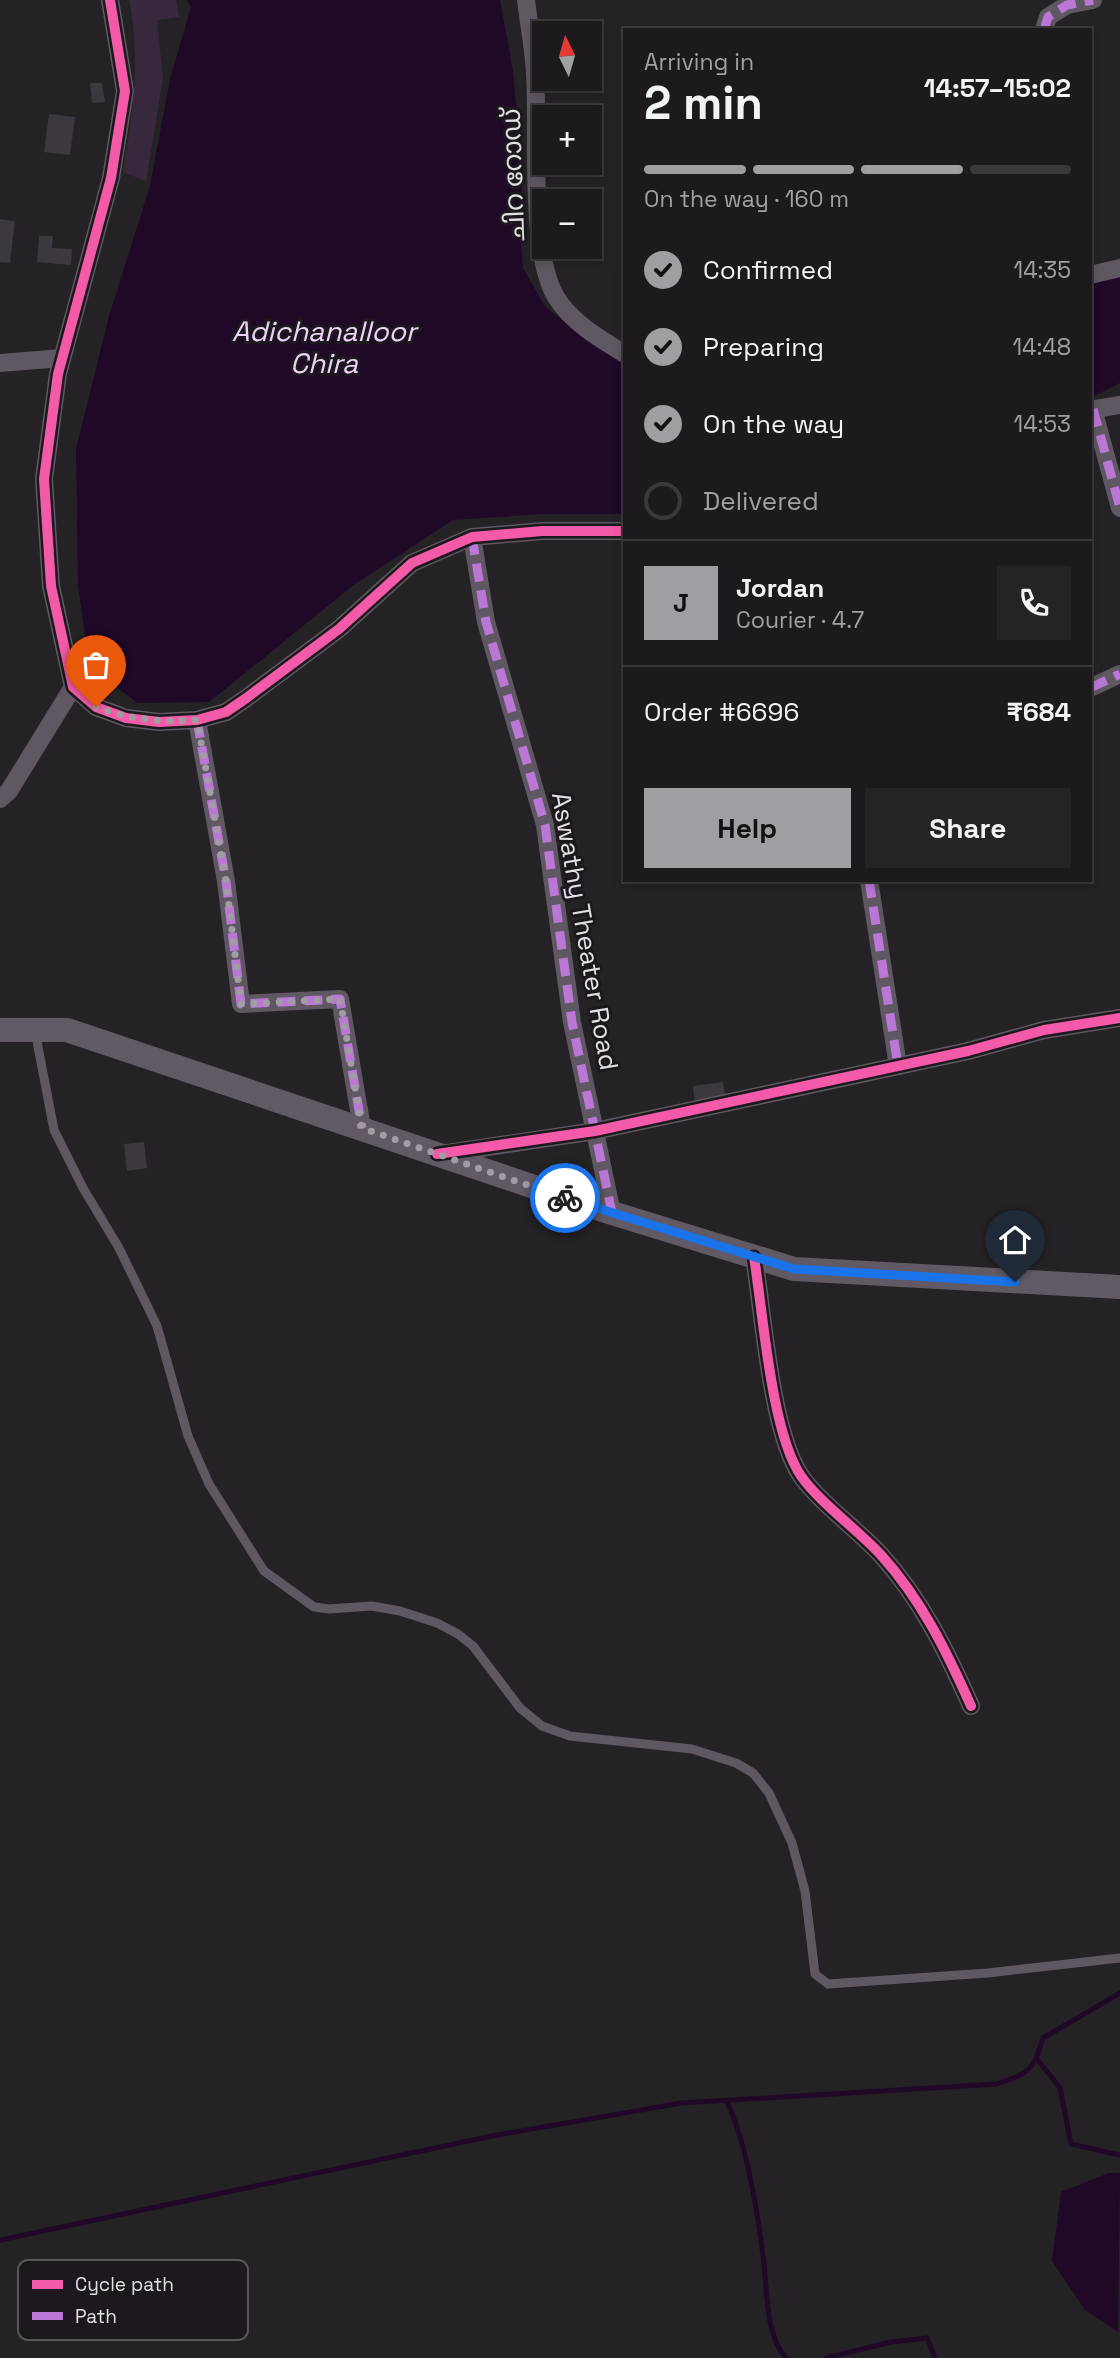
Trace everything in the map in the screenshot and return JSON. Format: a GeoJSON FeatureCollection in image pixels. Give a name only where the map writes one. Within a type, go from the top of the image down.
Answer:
{"type":"FeatureCollection","features":[{"type":"Feature","properties":{"kind":"main road"},"geometry":{"type":"LineString","coordinates":[[0,1030],[67,1030],[612,1213],[794,1269],[1120,1287]]}},
{"type":"Feature","properties":{"kind":"street"},"geometry":{"type":"LineString","coordinates":[[110,0],[125,92],[111,178],[62,358],[44,479],[51,586],[72,687],[96,707],[126,718],[159,722],[197,720],[226,712],[339,629],[412,563],[472,537],[542,531],[623,531]]}},
{"type":"Feature","properties":{"kind":"street","name":"ചിറ റോഡ്"},"geometry":{"type":"LineString","coordinates":[[526,0],[535,72],[540,241],[546,274],[555,296],[566,311],[595,336],[623,353]]}},
{"type":"Feature","properties":{"kind":"street"},"geometry":{"type":"LineString","coordinates":[[1045,28],[1048,17],[1067,5],[1093,0]]}},
{"type":"Feature","properties":{"kind":"street"},"geometry":{"type":"LineString","coordinates":[[1092,275],[1120,268]]}},
{"type":"Feature","properties":{"kind":"street"},"geometry":{"type":"LineString","coordinates":[[0,363],[62,358]]}},
{"type":"Feature","properties":{"kind":"street"},"geometry":{"type":"LineString","coordinates":[[1120,405],[1092,409],[1120,508]]}},
{"type":"Feature","properties":{"kind":"street","name":"Aswathy Theater Road"},"geometry":{"type":"LineString","coordinates":[[472,537],[489,633],[545,825],[572,1022],[612,1213]]}},
{"type":"Feature","properties":{"kind":"street"},"geometry":{"type":"LineString","coordinates":[[1092,687],[1120,674]]}},
{"type":"Feature","properties":{"kind":"street"},"geometry":{"type":"LineString","coordinates":[[0,799],[9,791],[72,687]]}},
{"type":"Feature","properties":{"kind":"street"},"geometry":{"type":"LineString","coordinates":[[197,720],[226,881],[241,1004],[340,999],[362,1128]]}},
{"type":"Feature","properties":{"kind":"street"},"geometry":{"type":"LineString","coordinates":[[869,882],[898,1066]]}},
{"type":"Feature","properties":{"kind":"street"},"geometry":{"type":"LineString","coordinates":[[437,1154],[595,1131],[968,1051],[1044,1030],[1120,1018]]}},
{"type":"Feature","properties":{"kind":"street"},"geometry":{"type":"LineString","coordinates":[[754,1257],[774,1395],[789,1447],[801,1476],[882,1556],[915,1599],[946,1649],[971,1706]]}},
{"type":"Feature","properties":{"kind":"lane"},"geometry":{"type":"LineString","coordinates":[[34,1030],[54,1130],[83,1188],[119,1248],[157,1326],[188,1436],[209,1484],[264,1571],[314,1607],[329,1609],[372,1606],[400,1611],[437,1623],[458,1634],[473,1646],[520,1708],[542,1726],[581,1737],[692,1749],[736,1763],[753,1773],[769,1793],[792,1843],[804,1891],[815,1974],[828,1984],[988,1973],[1120,1958]]}},
{"type":"Feature","properties":{"kind":"shaded area"},"geometry":{"type":"Polygon","coordinates":[[[129,0],[176,0],[179,17],[157,20],[163,78],[146,181],[123,172],[135,65],[129,0]]]}},
{"type":"Feature","properties":{"kind":"water","name":"Adichanalloor Chira"},"geometry":{"type":"Polygon","coordinates":[[[187,0],[500,0],[513,71],[523,175],[519,221],[523,268],[546,308],[609,352],[623,357],[623,514],[542,514],[453,520],[355,584],[209,702],[137,703],[89,665],[78,585],[76,449],[109,316],[150,186],[170,79],[191,7],[187,0]]]}},
{"type":"Feature","properties":{"kind":"water"},"geometry":{"type":"Polygon","coordinates":[[[1120,272],[1120,383],[1092,397],[1092,277],[1120,272]]]}},
{"type":"Feature","properties":{"kind":"water"},"geometry":{"type":"Polygon","coordinates":[[[1109,2173],[1120,2173],[1118,2332],[1085,2310],[1052,2261],[1061,2192],[1109,2173]]]}},
{"type":"Feature","properties":{"kind":"building"},"geometry":{"type":"Polygon","coordinates":[[[90,83],[102,83],[105,102],[92,103],[90,83]]]}},
{"type":"Feature","properties":{"kind":"building"},"geometry":{"type":"Polygon","coordinates":[[[49,114],[75,117],[70,155],[44,152],[49,114]]]}},
{"type":"Feature","properties":{"kind":"building"},"geometry":{"type":"Polygon","coordinates":[[[0,219],[15,221],[10,263],[0,262],[0,219]]]}},
{"type":"Feature","properties":{"kind":"building"},"geometry":{"type":"Polygon","coordinates":[[[39,236],[53,236],[52,248],[72,249],[71,265],[37,262],[39,236]]]}},
{"type":"Feature","properties":{"kind":"building"},"geometry":{"type":"Polygon","coordinates":[[[723,1082],[726,1100],[695,1104],[693,1086],[723,1082]]]}},
{"type":"Feature","properties":{"kind":"building"},"geometry":{"type":"Polygon","coordinates":[[[144,1142],[147,1168],[127,1171],[124,1144],[144,1142]]]}},
{"type":"Feature","properties":{"kind":"waterway"},"geometry":{"type":"LineString","coordinates":[[0,2240],[492,2136],[681,2103],[997,2084],[1028,2069],[1036,2058],[1043,2038],[1120,1993]]}},
{"type":"Feature","properties":{"kind":"waterway"},"geometry":{"type":"LineString","coordinates":[[1037,2059],[1060,2088],[1071,2144],[1120,2155]]}},
{"type":"Feature","properties":{"kind":"waterway"},"geometry":{"type":"LineString","coordinates":[[726,2100],[750,2175],[761,2237],[770,2323],[779,2348],[786,2358]]}},
{"type":"Feature","properties":{"kind":"waterway"},"geometry":{"type":"LineString","coordinates":[[826,2358],[891,2342],[927,2338],[935,2358]]}},
{"type":"Feature","properties":{"kind":"marked path"},"geometry":{"type":"LineString","coordinates":[[1045,28],[1048,17],[1067,5],[1093,0]]}},
{"type":"Feature","properties":{"kind":"marked path"},"geometry":{"type":"LineString","coordinates":[[1093,409],[1120,508]]}},
{"type":"Feature","properties":{"kind":"marked path"},"geometry":{"type":"LineString","coordinates":[[472,537],[486,622],[545,825],[572,1022],[612,1213]]}},
{"type":"Feature","properties":{"kind":"marked path"},"geometry":{"type":"LineString","coordinates":[[1092,687],[1120,674]]}},
{"type":"Feature","properties":{"kind":"marked path"},"geometry":{"type":"LineString","coordinates":[[197,720],[226,881],[241,1004],[340,999],[362,1128]]}},
{"type":"Feature","properties":{"kind":"marked path"},"geometry":{"type":"LineString","coordinates":[[869,882],[898,1066]]}},
{"type":"Feature","properties":{"kind":"cycle path"},"geometry":{"type":"LineString","coordinates":[[110,0],[125,91],[111,178],[58,374],[44,479],[51,586],[73,687],[96,707],[126,718],[159,722],[197,720],[226,712],[339,629],[412,563],[472,537],[542,531],[623,531]]}},
{"type":"Feature","properties":{"kind":"cycle path"},"geometry":{"type":"LineString","coordinates":[[437,1154],[595,1131],[968,1051],[1044,1030],[1120,1018]]}},
{"type":"Feature","properties":{"kind":"cycle path"},"geometry":{"type":"LineString","coordinates":[[754,1257],[775,1402],[791,1456],[809,1486],[881,1555],[909,1590],[943,1646],[971,1706]]}},
{"type":"Feature","properties":{"kind":"way so far"},"geometry":{"type":"LineString","coordinates":[[96,707],[126,718],[159,722],[197,720],[226,881],[241,1004],[276,1000],[340,999],[362,1128],[565,1198]]}},
{"type":"Feature","properties":{"kind":"route"},"geometry":{"type":"LineString","coordinates":[[565,1198],[794,1269],[1015,1282]]}}]}
